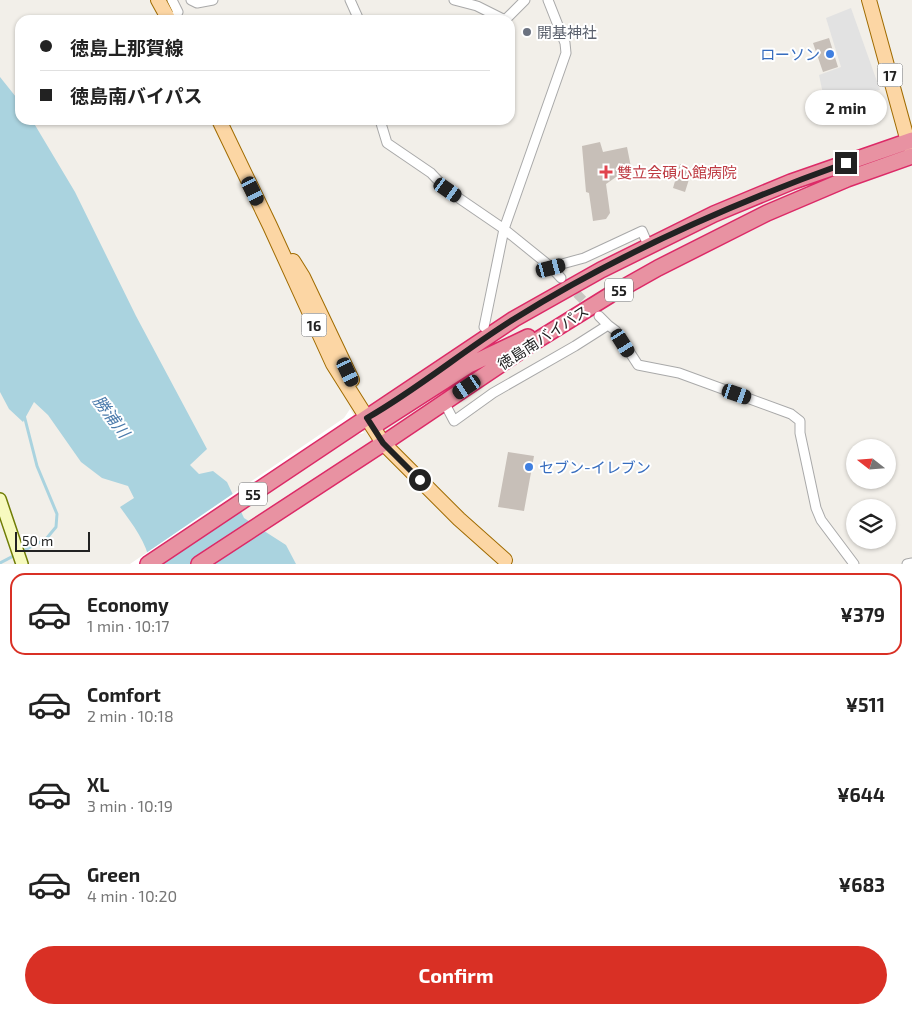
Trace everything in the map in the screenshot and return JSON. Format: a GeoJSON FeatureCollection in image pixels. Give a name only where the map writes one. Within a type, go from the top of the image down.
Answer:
{"type":"FeatureCollection","features":[{"type":"Feature","properties":{"kind":"highway","name":"徳島南バイパス"},"geometry":{"type":"LineString","coordinates":[[148,564],[369,421],[514,319],[648,245],[714,214],[791,182],[911,147]]}},
{"type":"Feature","properties":{"kind":"highway","name":"徳島南バイパス"},"geometry":{"type":"LineString","coordinates":[[199,564],[564,323],[658,268],[767,213],[911,147]]}},
{"type":"Feature","properties":{"kind":"highway"},"geometry":{"type":"LineString","coordinates":[[369,421],[469,365],[528,337],[564,323]]}},
{"type":"Feature","properties":{"kind":"main road"},"geometry":{"type":"LineString","coordinates":[[158,0],[167,15]]}},
{"type":"Feature","properties":{"kind":"main road","name":"17"},"geometry":{"type":"LineString","coordinates":[[869,0],[911,147]]}},
{"type":"Feature","properties":{"kind":"main road","name":"16"},"geometry":{"type":"LineString","coordinates":[[221,125],[333,364],[382,444],[507,562]]}},
{"type":"Feature","properties":{"kind":"main road"},"geometry":{"type":"LineString","coordinates":[[0,499],[22,564]]}},
{"type":"Feature","properties":{"kind":"street"},"geometry":{"type":"LineString","coordinates":[[172,0],[178,12],[175,15]]}},
{"type":"Feature","properties":{"kind":"street"},"geometry":{"type":"LineString","coordinates":[[191,0],[197,3],[213,0]]}},
{"type":"Feature","properties":{"kind":"street"},"geometry":{"type":"LineString","coordinates":[[350,0],[357,15]]}},
{"type":"Feature","properties":{"kind":"street"},"geometry":{"type":"LineString","coordinates":[[454,0],[477,6],[495,15]]}},
{"type":"Feature","properties":{"kind":"street"},"geometry":{"type":"LineString","coordinates":[[510,15],[525,0]]}},
{"type":"Feature","properties":{"kind":"street"},"geometry":{"type":"LineString","coordinates":[[484,327],[504,229],[566,54],[565,43],[548,0]]}},
{"type":"Feature","properties":{"kind":"street"},"geometry":{"type":"LineString","coordinates":[[382,125],[387,143],[431,173],[448,190],[504,229],[561,278]]}},
{"type":"Feature","properties":{"kind":"street"},"geometry":{"type":"LineString","coordinates":[[551,268],[584,258],[642,231],[648,245]]}},
{"type":"Feature","properties":{"kind":"street"},"geometry":{"type":"LineString","coordinates":[[599,316],[616,331],[638,365],[679,373],[791,414],[800,421],[800,433],[816,508],[821,520],[854,564]]}},
{"type":"Feature","properties":{"kind":"street"},"geometry":{"type":"LineString","coordinates":[[444,402],[454,421],[494,392],[576,346],[608,325]]}},
{"type":"Feature","properties":{"kind":"street"},"geometry":{"type":"LineString","coordinates":[[907,564],[912,562]]}},
{"type":"Feature","properties":{"kind":"shaded area"},"geometry":{"type":"Polygon","coordinates":[[[851,8],[880,90],[833,97],[823,94],[819,75],[841,67],[826,18],[851,8]]]}},
{"type":"Feature","properties":{"kind":"water","name":"勝浦川"},"geometry":{"type":"Polygon","coordinates":[[[0,77],[15,96],[15,125],[35,125],[75,192],[136,316],[207,449],[190,465],[199,474],[213,471],[227,482],[244,518],[286,545],[296,564],[150,564],[146,548],[120,507],[134,498],[128,486],[102,478],[81,462],[48,415],[34,402],[23,422],[9,409],[0,392],[0,77]]]}},
{"type":"Feature","properties":{"kind":"pier"},"geometry":{"type":"Polygon","coordinates":[[[350,409],[364,433],[355,435],[158,564],[130,564],[344,418],[350,409]]]}},
{"type":"Feature","properties":{"kind":"building"},"geometry":{"type":"Polygon","coordinates":[[[829,38],[838,67],[823,72],[813,43],[829,38]]]}},
{"type":"Feature","properties":{"kind":"building"},"geometry":{"type":"Polygon","coordinates":[[[600,142],[603,152],[627,147],[631,167],[620,169],[619,175],[606,184],[610,213],[606,219],[593,221],[589,193],[586,192],[582,146],[600,142]]]}},
{"type":"Feature","properties":{"kind":"building"},"geometry":{"type":"Polygon","coordinates":[[[680,164],[690,167],[688,173],[691,173],[685,192],[673,188],[680,164]]]}},
{"type":"Feature","properties":{"kind":"building"},"geometry":{"type":"Polygon","coordinates":[[[508,452],[534,456],[524,511],[498,507],[508,452]]]}},
{"type":"Feature","properties":{"kind":"waterway"},"geometry":{"type":"LineString","coordinates":[[0,563],[46,539],[56,527],[57,514],[37,466],[24,415]]}},
{"type":"Feature","properties":{"kind":"tunnel"},"geometry":{"type":"LineString","coordinates":[[567,284],[593,310]]}},
{"type":"Feature","properties":{"kind":"place","name":"開基神社"},"geometry":{"type":"Point","coordinates":[527,32]}},
{"type":"Feature","properties":{"kind":"place","name":"ローソン"},"geometry":{"type":"Point","coordinates":[830,54]}},
{"type":"Feature","properties":{"kind":"place","name":"雙立会碩心館病院"},"geometry":{"type":"Point","coordinates":[606,172]}},
{"type":"Feature","properties":{"kind":"place","name":"セブン-イレブン"},"geometry":{"type":"Point","coordinates":[529,467]}},
{"type":"Feature","properties":{"kind":"route"},"geometry":{"type":"LineString","coordinates":[[420,480],[383,443],[367,418],[514,319],[601,270],[648,245],[714,214],[791,182],[846,163]]}}]}
